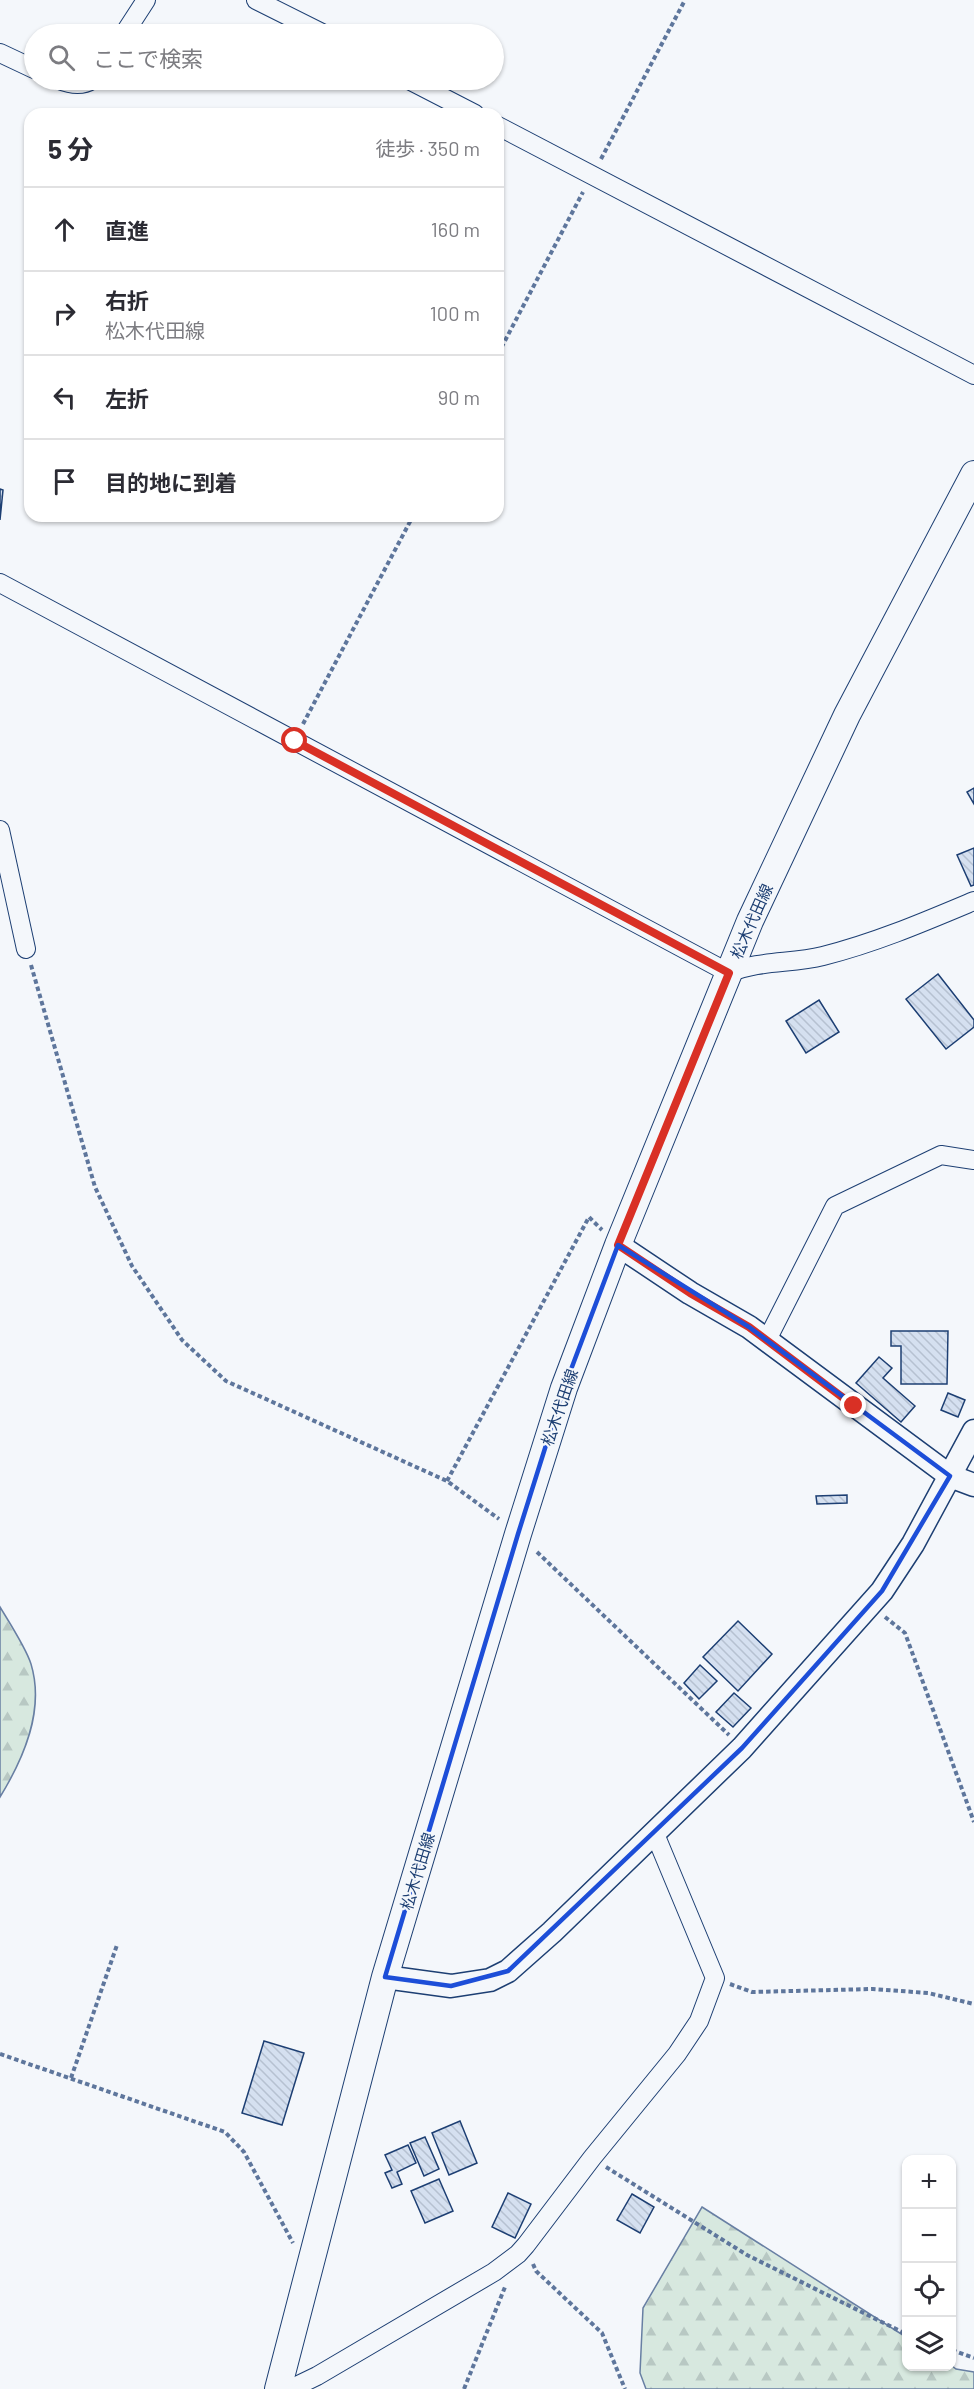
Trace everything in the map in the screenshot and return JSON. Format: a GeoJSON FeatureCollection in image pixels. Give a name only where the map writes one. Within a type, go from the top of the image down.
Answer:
{"type":"FeatureCollection","features":[{"type":"Feature","properties":{"kind":"main road","name":"松木代田線"},"geometry":{"type":"LineString","coordinates":[[278,2389],[385,1977],[564,1388],[618,1245],[750,921],[847,715],[974,474]]}},
{"type":"Feature","properties":{"kind":"street"},"geometry":{"type":"LineString","coordinates":[[130,24],[146,0]]}},
{"type":"Feature","properties":{"kind":"street"},"geometry":{"type":"LineString","coordinates":[[256,0],[304,24]]}},
{"type":"Feature","properties":{"kind":"street"},"geometry":{"type":"LineString","coordinates":[[0,53],[24,64]]}},
{"type":"Feature","properties":{"kind":"street"},"geometry":{"type":"LineString","coordinates":[[428,90],[463,108]]}},
{"type":"Feature","properties":{"kind":"street"},"geometry":{"type":"LineString","coordinates":[[504,129],[974,375]]}},
{"type":"Feature","properties":{"kind":"street"},"geometry":{"type":"LineString","coordinates":[[0,583],[729,973],[748,965],[821,957],[883,938],[974,902]]}},
{"type":"Feature","properties":{"kind":"street"},"geometry":{"type":"LineString","coordinates":[[0,830],[26,950]]}},
{"type":"Feature","properties":{"kind":"street"},"geometry":{"type":"LineString","coordinates":[[766,1340],[835,1206],[941,1155],[974,1160]]}},
{"type":"Feature","properties":{"kind":"street"},"geometry":{"type":"LineString","coordinates":[[618,1245],[690,1293],[749,1327],[950,1476],[974,1485]]}},
{"type":"Feature","properties":{"kind":"street"},"geometry":{"type":"LineString","coordinates":[[385,1977],[451,1986],[490,1980],[508,1971],[655,1834],[742,1748],[882,1591],[913,1544],[974,1431]]}},
{"type":"Feature","properties":{"kind":"street"},"geometry":{"type":"LineString","coordinates":[[290,2389],[317,2376],[484,2277],[522,2250],[592,2158],[677,2054],[699,2021],[716,1978],[655,1834]]}},
{"type":"Feature","properties":{"kind":"path"},"geometry":{"type":"LineString","coordinates":[[504,343],[684,0]]}},
{"type":"Feature","properties":{"kind":"path"},"geometry":{"type":"LineString","coordinates":[[295,741],[410,522]]}},
{"type":"Feature","properties":{"kind":"path"},"geometry":{"type":"LineString","coordinates":[[26,950],[95,1187],[132,1266],[182,1340],[226,1381],[447,1481],[518,1534],[742,1748]]}},
{"type":"Feature","properties":{"kind":"path"},"geometry":{"type":"LineString","coordinates":[[447,1481],[589,1217]]}},
{"type":"Feature","properties":{"kind":"path"},"geometry":{"type":"LineString","coordinates":[[870,1604],[905,1633],[974,1822]]}},
{"type":"Feature","properties":{"kind":"path"},"geometry":{"type":"LineString","coordinates":[[71,2078],[117,1945]]}},
{"type":"Feature","properties":{"kind":"path"},"geometry":{"type":"LineString","coordinates":[[716,1978],[752,1992],[873,1989],[928,1993],[974,2004]]}},
{"type":"Feature","properties":{"kind":"path"},"geometry":{"type":"LineString","coordinates":[[0,2054],[225,2132],[244,2152],[309,2272]]}},
{"type":"Feature","properties":{"kind":"path"},"geometry":{"type":"LineString","coordinates":[[592,2158],[747,2255],[902,2332]]}},
{"type":"Feature","properties":{"kind":"path"},"geometry":{"type":"LineString","coordinates":[[464,2389],[522,2250]]}},
{"type":"Feature","properties":{"kind":"path"},"geometry":{"type":"LineString","coordinates":[[522,2250],[536,2271],[602,2333],[625,2389]]}},
{"type":"Feature","properties":{"kind":"path"},"geometry":{"type":"LineString","coordinates":[[956,2352],[974,2358]]}},
{"type":"Feature","properties":{"kind":"highlighted area"},"geometry":{"type":"Polygon","coordinates":[[[618,1245],[749,1327],[950,1476],[882,1591],[742,1748],[508,1971],[451,1986],[385,1977],[518,1534],[564,1388],[618,1245]]]}},
{"type":"Feature","properties":{"kind":"green space"},"geometry":{"type":"Polygon","coordinates":[[[0,1607],[29,1658],[35,1681],[35,1699],[34,1716],[24,1750],[0,1797],[0,1607]]]}},
{"type":"Feature","properties":{"kind":"green space"},"geometry":{"type":"Polygon","coordinates":[[[702,2207],[902,2334],[902,2371],[956,2371],[956,2369],[974,2372],[974,2389],[646,2389],[640,2373],[643,2308],[702,2207]]]}},
{"type":"Feature","properties":{"kind":"building"},"geometry":{"type":"Polygon","coordinates":[[[0,489],[3,490],[0,520],[0,489]]]}},
{"type":"Feature","properties":{"kind":"building"},"geometry":{"type":"Polygon","coordinates":[[[974,788],[974,804],[967,792],[974,788]]]}},
{"type":"Feature","properties":{"kind":"building"},"geometry":{"type":"Polygon","coordinates":[[[974,848],[974,885],[971,886],[957,855],[974,848]]]}},
{"type":"Feature","properties":{"kind":"building"},"geometry":{"type":"Polygon","coordinates":[[[938,974],[974,1020],[974,1027],[946,1049],[906,999],[938,974]]]}},
{"type":"Feature","properties":{"kind":"building"},"geometry":{"type":"Polygon","coordinates":[[[819,1000],[839,1032],[806,1053],[786,1021],[819,1000]]]}},
{"type":"Feature","properties":{"kind":"building"},"geometry":{"type":"Polygon","coordinates":[[[891,1331],[948,1331],[947,1384],[901,1384],[901,1346],[891,1346],[891,1331]]]}},
{"type":"Feature","properties":{"kind":"building"},"geometry":{"type":"Polygon","coordinates":[[[879,1357],[892,1368],[883,1378],[915,1406],[901,1422],[856,1383],[879,1357]]]}},
{"type":"Feature","properties":{"kind":"building"},"geometry":{"type":"Polygon","coordinates":[[[948,1393],[965,1400],[958,1417],[941,1410],[948,1393]]]}},
{"type":"Feature","properties":{"kind":"building"},"geometry":{"type":"Polygon","coordinates":[[[847,1495],[847,1503],[817,1504],[816,1496],[847,1495]]]}},
{"type":"Feature","properties":{"kind":"building"},"geometry":{"type":"Polygon","coordinates":[[[738,1621],[772,1654],[738,1691],[703,1657],[738,1621]]]}},
{"type":"Feature","properties":{"kind":"building"},"geometry":{"type":"Polygon","coordinates":[[[700,1665],[717,1681],[699,1699],[684,1683],[700,1665]]]}},
{"type":"Feature","properties":{"kind":"building"},"geometry":{"type":"Polygon","coordinates":[[[734,1693],[751,1708],[733,1727],[716,1712],[734,1693]]]}},
{"type":"Feature","properties":{"kind":"building"},"geometry":{"type":"Polygon","coordinates":[[[264,2041],[304,2053],[282,2125],[242,2113],[264,2041]]]}},
{"type":"Feature","properties":{"kind":"building"},"geometry":{"type":"Polygon","coordinates":[[[460,2121],[477,2163],[449,2175],[432,2133],[460,2121]]]}},
{"type":"Feature","properties":{"kind":"building"},"geometry":{"type":"Polygon","coordinates":[[[425,2137],[439,2169],[424,2176],[410,2143],[425,2137]]]}},
{"type":"Feature","properties":{"kind":"building"},"geometry":{"type":"Polygon","coordinates":[[[408,2145],[416,2163],[397,2172],[402,2184],[392,2188],[385,2173],[392,2170],[385,2155],[408,2145]]]}},
{"type":"Feature","properties":{"kind":"building"},"geometry":{"type":"Polygon","coordinates":[[[439,2179],[453,2211],[425,2223],[411,2191],[439,2179]]]}},
{"type":"Feature","properties":{"kind":"building"},"geometry":{"type":"Polygon","coordinates":[[[508,2193],[531,2204],[515,2238],[492,2227],[508,2193]]]}},
{"type":"Feature","properties":{"kind":"building"},"geometry":{"type":"Polygon","coordinates":[[[632,2194],[654,2207],[640,2233],[617,2220],[632,2194]]]}},
{"type":"Feature","properties":{"kind":"route"},"geometry":{"type":"LineString","coordinates":[[295,741],[729,973],[618,1245],[690,1293],[749,1327],[854,1406]]}}]}
